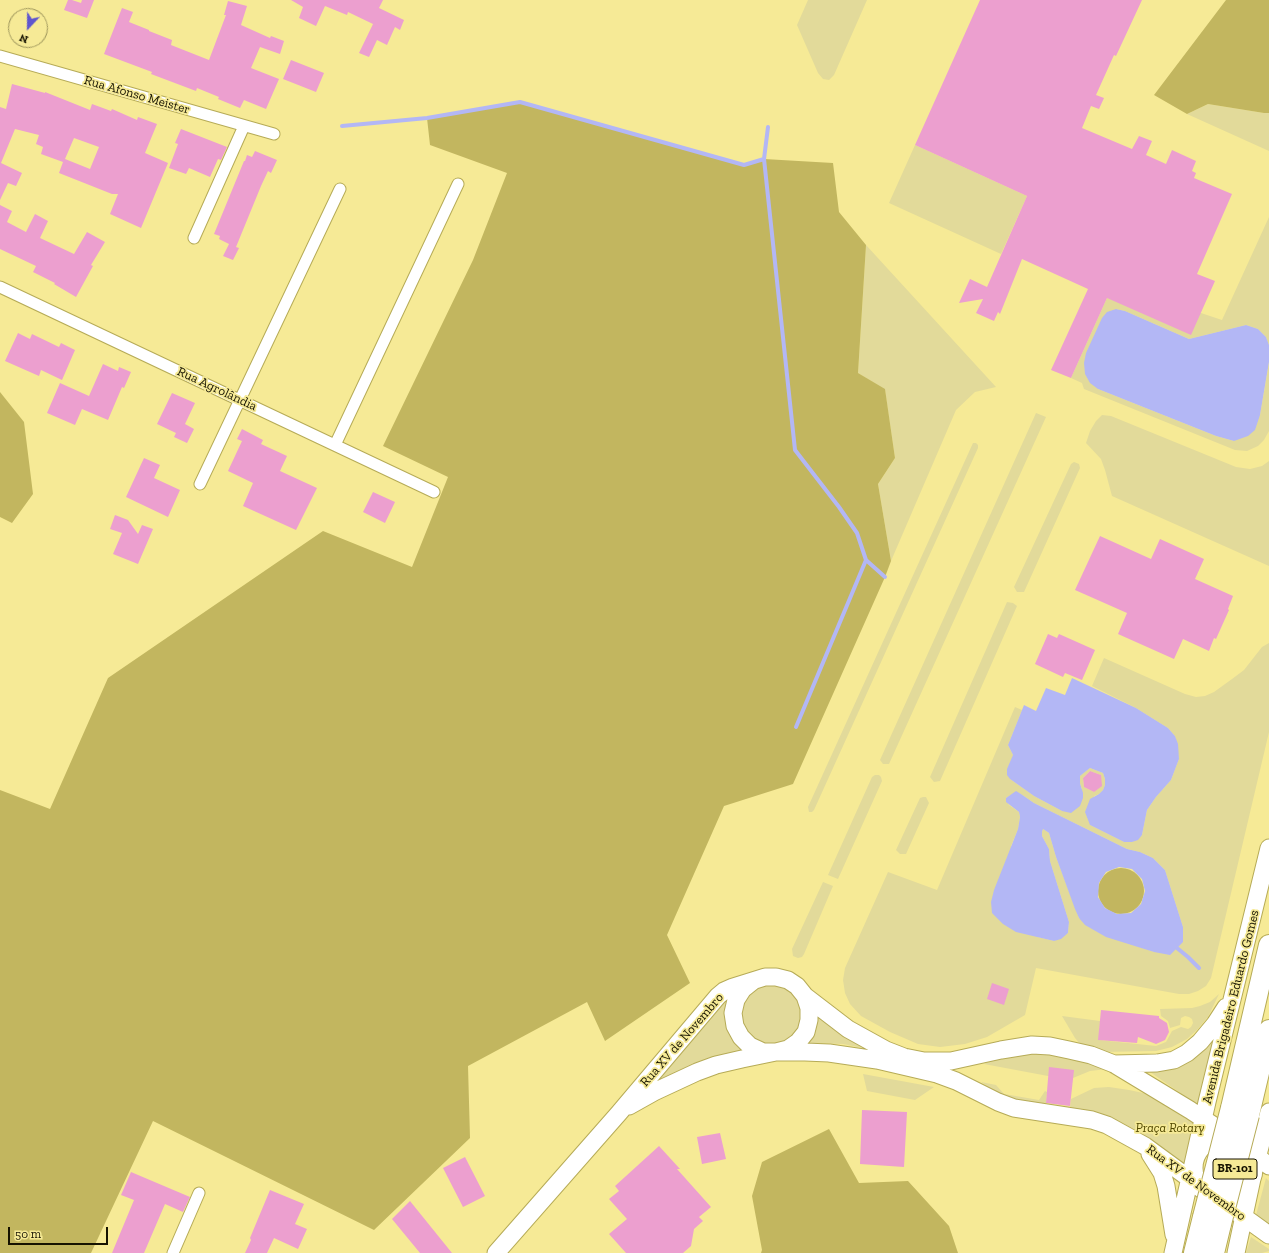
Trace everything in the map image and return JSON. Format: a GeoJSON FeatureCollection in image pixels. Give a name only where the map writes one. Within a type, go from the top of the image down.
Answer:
{"type":"FeatureCollection","features":[{"type":"Feature","properties":{"kind":"highway","name":"BR-101"},"geometry":{"type":"LineString","coordinates":[[1214,1253],[1221,1224],[1269,945]]}},
{"type":"Feature","properties":{"kind":"highway","name":"BR-101"},"geometry":{"type":"LineString","coordinates":[[1194,1253],[1202,1217],[1269,1030]]}},
{"type":"Feature","properties":{"kind":"main road","name":"Avenida Brigadeiro Eduardo Gomes"},"geometry":{"type":"LineString","coordinates":[[1195,1159],[1269,848]]}},
{"type":"Feature","properties":{"kind":"main road","name":"Rua XV de Novembro"},"geometry":{"type":"LineString","coordinates":[[496,1253],[718,996],[724,991],[733,987],[764,977],[776,977],[788,980],[797,986],[805,996],[848,1029],[886,1050],[904,1057],[924,1061],[951,1061],[1032,1045],[1050,1046],[1069,1050],[1114,1064],[1204,1119],[1243,1145],[1263,1162]]}},
{"type":"Feature","properties":{"kind":"main road"},"geometry":{"type":"LineString","coordinates":[[753,981],[743,989],[736,1000],[733,1013],[735,1026],[741,1037],[750,1046],[762,1052],[776,1052],[788,1049],[798,1042],[806,1032],[810,1020],[809,1008],[805,996]]}},
{"type":"Feature","properties":{"kind":"main road"},"geometry":{"type":"LineString","coordinates":[[1114,1064],[1157,1063],[1174,1060],[1187,1053],[1200,1042],[1215,1024],[1234,993]]}},
{"type":"Feature","properties":{"kind":"main road","name":"Rua XV de Novembro"},"geometry":{"type":"LineString","coordinates":[[619,1112],[654,1092],[697,1072],[716,1065],[742,1059],[776,1052],[829,1053],[869,1059],[937,1074],[956,1081],[998,1102],[1014,1108],[1092,1120],[1107,1125],[1145,1146],[1190,1179],[1206,1193],[1269,1235]]}},
{"type":"Feature","properties":{"kind":"main road"},"geometry":{"type":"LineString","coordinates":[[1195,1159],[1195,1178],[1206,1193],[1215,1197],[1225,1198],[1235,1196],[1244,1191],[1250,1183],[1253,1174],[1263,1162],[1269,1112]]}},
{"type":"Feature","properties":{"kind":"main road"},"geometry":{"type":"LineString","coordinates":[[1174,1249],[1195,1159],[1199,1151],[1206,1144],[1215,1139],[1225,1138],[1234,1140],[1243,1145],[1252,1158],[1254,1166],[1236,1253]]}},
{"type":"Feature","properties":{"kind":"main road"},"geometry":{"type":"LineString","coordinates":[[1145,1146],[1162,1173],[1166,1186],[1174,1249]]}},
{"type":"Feature","properties":{"kind":"street","name":"Rua Afonso Meister"},"geometry":{"type":"LineString","coordinates":[[0,56],[274,134]]}},
{"type":"Feature","properties":{"kind":"street"},"geometry":{"type":"LineString","coordinates":[[194,238],[244,126]]}},
{"type":"Feature","properties":{"kind":"street"},"geometry":{"type":"LineString","coordinates":[[335,445],[458,184]]}},
{"type":"Feature","properties":{"kind":"street"},"geometry":{"type":"LineString","coordinates":[[200,484],[340,189]]}},
{"type":"Feature","properties":{"kind":"street","name":"Rua Agrolândia"},"geometry":{"type":"LineString","coordinates":[[0,288],[434,492]]}},
{"type":"Feature","properties":{"kind":"street"},"geometry":{"type":"LineString","coordinates":[[172,1253],[199,1193]]}},
{"type":"Feature","properties":{"kind":"green space"},"geometry":{"type":"Polygon","coordinates":[[[808,0],[867,0],[834,75],[829,80],[823,79],[818,73],[797,25],[808,0]]]}},
{"type":"Feature","properties":{"kind":"green space"},"geometry":{"type":"Polygon","coordinates":[[[1208,104],[1269,113],[1269,151],[1187,114],[1208,104]]]}},
{"type":"Feature","properties":{"kind":"green space"},"geometry":{"type":"Polygon","coordinates":[[[915,145],[1027,196],[1001,254],[889,203],[915,145]]]}},
{"type":"Feature","properties":{"kind":"green space"},"geometry":{"type":"Polygon","coordinates":[[[1269,217],[1269,345],[1266,337],[1258,329],[1246,325],[1189,339],[1125,311],[1116,309],[1098,389],[1216,436],[1234,441],[1260,415],[1269,363],[1269,431],[1264,440],[1258,446],[1247,451],[1235,450],[1084,389],[1082,383],[1071,378],[1107,298],[1201,313],[1222,320],[1269,217]]]}},
{"type":"Feature","properties":{"kind":"green space"},"geometry":{"type":"Polygon","coordinates":[[[866,245],[996,387],[975,392],[956,410],[891,561],[878,484],[895,458],[885,390],[858,373],[866,245]]]}},
{"type":"Feature","properties":{"kind":"green space"},"geometry":{"type":"Polygon","coordinates":[[[1036,413],[1046,417],[889,764],[883,764],[880,760],[1036,413]]]}},
{"type":"Feature","properties":{"kind":"green space"},"geometry":{"type":"Polygon","coordinates":[[[1102,415],[1111,416],[1236,467],[1250,469],[1262,466],[1269,461],[1269,566],[1112,496],[1101,459],[1086,443],[1090,431],[1102,415]]]}},
{"type":"Feature","properties":{"kind":"green space"},"geometry":{"type":"Polygon","coordinates":[[[973,443],[978,445],[978,448],[814,810],[809,812],[808,807],[973,443]]]}},
{"type":"Feature","properties":{"kind":"green space"},"geometry":{"type":"Polygon","coordinates":[[[1074,462],[1079,464],[1080,468],[1024,592],[1017,592],[1014,587],[1071,464],[1074,462]]]}},
{"type":"Feature","properties":{"kind":"green space"},"geometry":{"type":"Polygon","coordinates":[[[1007,602],[1013,603],[1017,606],[940,781],[934,782],[930,777],[1007,602]]]}},
{"type":"Feature","properties":{"kind":"green space"},"geometry":{"type":"Polygon","coordinates":[[[1269,643],[1269,732],[1211,978],[1206,986],[1189,994],[1179,994],[1036,968],[1025,1015],[987,1037],[965,1044],[940,1047],[918,1044],[890,1032],[861,1016],[850,1004],[845,993],[843,980],[845,968],[888,872],[937,890],[1015,707],[1022,710],[1008,745],[1013,755],[1010,779],[1034,796],[1062,811],[1082,789],[1080,776],[1090,768],[1103,773],[1105,785],[1099,794],[1094,796],[1090,825],[1124,842],[1132,842],[1142,835],[1147,810],[1171,780],[1179,759],[1175,736],[1168,728],[1136,708],[1092,686],[1104,658],[1185,694],[1196,697],[1205,696],[1214,692],[1244,670],[1262,647],[1269,643]],[[1090,771],[1083,778],[1084,787],[1094,792],[1101,775],[1090,771]],[[1016,792],[1006,798],[1009,805],[1019,812],[1020,817],[1018,829],[1011,846],[1038,937],[1054,941],[1068,933],[1069,922],[1050,861],[1049,849],[1042,836],[1043,829],[1049,833],[1056,857],[1079,918],[1140,947],[1154,952],[1183,927],[1165,870],[1153,858],[1140,852],[1127,849],[1034,803],[1016,792]]]}},
{"type":"Feature","properties":{"kind":"green space"},"geometry":{"type":"Polygon","coordinates":[[[879,775],[882,781],[838,879],[828,875],[872,777],[879,775]]]}},
{"type":"Feature","properties":{"kind":"green space"},"geometry":{"type":"Polygon","coordinates":[[[926,797],[929,803],[906,854],[900,854],[896,850],[920,798],[926,797]]]}},
{"type":"Feature","properties":{"kind":"green space"},"geometry":{"type":"Polygon","coordinates":[[[823,882],[833,886],[804,954],[802,957],[798,958],[793,956],[792,949],[823,882]]]}},
{"type":"Feature","properties":{"kind":"green space"},"geometry":{"type":"Polygon","coordinates":[[[766,984],[778,984],[794,992],[800,1002],[802,1014],[800,1026],[794,1036],[778,1044],[766,1044],[750,1036],[742,1020],[742,1008],[750,992],[766,984]]]}},
{"type":"Feature","properties":{"kind":"green space"},"geometry":{"type":"Polygon","coordinates":[[[1219,994],[1208,1017],[1197,1030],[1187,1039],[1172,1047],[1156,1051],[1101,1052],[1081,1045],[1062,1016],[1100,1021],[1099,1040],[1156,1046],[1166,1042],[1172,1031],[1181,1027],[1188,1029],[1193,1023],[1192,1019],[1185,1016],[1181,1018],[1180,1025],[1170,1028],[1168,1021],[1161,1016],[1160,1009],[1192,1008],[1200,1006],[1210,1002],[1219,994]]]}},
{"type":"Feature","properties":{"kind":"green space"},"geometry":{"type":"Polygon","coordinates":[[[727,1001],[744,1051],[652,1084],[716,1010],[727,1001]]]}},
{"type":"Feature","properties":{"kind":"green space"},"geometry":{"type":"Polygon","coordinates":[[[814,1009],[873,1050],[843,1044],[807,1043],[814,1009]]]}},
{"type":"Feature","properties":{"kind":"green space"},"geometry":{"type":"Polygon","coordinates":[[[1219,1030],[1199,1106],[1150,1072],[1165,1068],[1219,1030]]]}},
{"type":"Feature","properties":{"kind":"green space"},"geometry":{"type":"Polygon","coordinates":[[[1044,1053],[1078,1057],[1107,1069],[1090,1071],[1073,1078],[1048,1076],[984,1064],[993,1060],[1018,1054],[1044,1053]]]}},
{"type":"Feature","properties":{"kind":"green space"},"geometry":{"type":"Polygon","coordinates":[[[863,1074],[934,1087],[915,1100],[867,1091],[863,1074]]]}},
{"type":"Feature","properties":{"kind":"green space","name":"Praça Rotary"},"geometry":{"type":"Polygon","coordinates":[[[981,1082],[996,1085],[1004,1094],[1039,1100],[1045,1091],[1047,1092],[1046,1104],[1070,1107],[1071,1099],[1094,1088],[1109,1087],[1148,1094],[1196,1120],[1184,1167],[1162,1148],[1138,1131],[1116,1120],[1092,1112],[1016,1101],[981,1082]]]}},
{"type":"Feature","properties":{"kind":"green space"},"geometry":{"type":"Polygon","coordinates":[[[1266,1178],[1269,1181],[1269,1224],[1256,1215],[1266,1178]]]}},
{"type":"Feature","properties":{"kind":"green space"},"geometry":{"type":"Polygon","coordinates":[[[1251,1237],[1269,1249],[1269,1251],[1262,1253],[1246,1253],[1251,1237]]]}},
{"type":"Feature","properties":{"kind":"shaded area"},"geometry":{"type":"Polygon","coordinates":[[[1226,0],[1269,0],[1269,113],[1208,104],[1187,114],[1154,95],[1226,0]]]}},
{"type":"Feature","properties":{"kind":"shaded area"},"geometry":{"type":"Polygon","coordinates":[[[520,102],[744,165],[764,159],[833,163],[839,212],[866,245],[858,373],[885,389],[895,458],[878,484],[891,561],[793,784],[724,806],[667,935],[690,983],[605,1041],[587,1002],[468,1066],[470,1138],[374,1230],[153,1121],[91,1253],[0,1253],[0,790],[50,809],[108,678],[323,531],[412,567],[448,477],[383,446],[473,260],[507,173],[430,145],[427,118],[520,102]]]}},
{"type":"Feature","properties":{"kind":"shaded area"},"geometry":{"type":"Polygon","coordinates":[[[0,392],[24,422],[33,494],[12,523],[0,517],[0,392]]]}},
{"type":"Feature","properties":{"kind":"shaded area"},"geometry":{"type":"Polygon","coordinates":[[[1116,868],[1126,868],[1134,872],[1140,878],[1144,886],[1144,896],[1140,904],[1134,910],[1126,914],[1116,914],[1108,910],[1102,904],[1098,896],[1098,886],[1102,878],[1108,872],[1116,868]]]}},
{"type":"Feature","properties":{"kind":"shaded area"},"geometry":{"type":"Polygon","coordinates":[[[829,1129],[859,1183],[908,1181],[949,1226],[958,1253],[761,1253],[762,1250],[752,1196],[762,1162],[829,1129]]]}},
{"type":"Feature","properties":{"kind":"water"},"geometry":{"type":"Polygon","coordinates":[[[1116,309],[1125,311],[1189,339],[1246,325],[1258,329],[1266,337],[1269,345],[1269,362],[1260,415],[1255,430],[1248,436],[1234,441],[1216,436],[1098,389],[1090,383],[1085,374],[1084,363],[1086,353],[1102,318],[1107,312],[1116,309]]]}},
{"type":"Feature","properties":{"kind":"water"},"geometry":{"type":"Polygon","coordinates":[[[1072,678],[1136,708],[1168,728],[1175,736],[1178,744],[1179,759],[1171,780],[1147,810],[1142,835],[1138,840],[1124,842],[1090,825],[1085,812],[1090,799],[1103,790],[1105,779],[1103,773],[1090,768],[1080,776],[1083,798],[1080,806],[1071,813],[1062,811],[1034,796],[1010,779],[1007,775],[1007,769],[1013,755],[1008,745],[1024,705],[1036,711],[1046,688],[1065,695],[1072,678]]]}},
{"type":"Feature","properties":{"kind":"water"},"geometry":{"type":"Polygon","coordinates":[[[1016,791],[1034,803],[1127,849],[1140,852],[1153,858],[1165,870],[1183,927],[1183,942],[1170,955],[1154,952],[1106,937],[1085,925],[1079,918],[1075,909],[1049,833],[1043,829],[1042,836],[1049,849],[1050,861],[1069,922],[1068,933],[1061,939],[1054,941],[1016,932],[1003,924],[992,913],[991,902],[994,890],[1018,829],[1020,817],[1019,812],[1006,802],[1006,798],[1016,791]],[[1119,867],[1106,872],[1099,883],[1098,897],[1105,908],[1117,914],[1131,913],[1141,904],[1145,891],[1142,879],[1132,869],[1119,867]]]}},
{"type":"Feature","properties":{"kind":"building"},"geometry":{"type":"Polygon","coordinates":[[[68,0],[81,3],[82,0],[94,0],[87,18],[64,10],[68,0]]]}},
{"type":"Feature","properties":{"kind":"building"},"geometry":{"type":"Polygon","coordinates":[[[291,0],[383,0],[379,8],[404,20],[400,30],[395,27],[387,45],[377,40],[369,57],[359,53],[373,24],[348,12],[347,15],[325,6],[316,26],[299,18],[303,7],[291,0]]]}},
{"type":"Feature","properties":{"kind":"building"},"geometry":{"type":"Polygon","coordinates":[[[980,0],[1142,0],[1116,56],[1114,55],[1096,95],[1104,98],[1099,109],[1091,106],[1082,128],[1132,149],[1139,136],[1152,141],[1146,155],[1166,164],[1172,150],[1196,161],[1192,171],[1196,173],[1194,178],[1232,194],[1197,274],[1215,281],[1191,335],[1107,298],[1071,378],[1051,370],[1088,289],[1022,259],[1000,314],[998,312],[994,321],[976,313],[983,299],[959,303],[970,279],[987,287],[1027,196],[915,145],[980,0]]]}},
{"type":"Feature","properties":{"kind":"building"},"geometry":{"type":"Polygon","coordinates":[[[228,1],[247,6],[241,25],[270,38],[271,36],[284,41],[280,54],[260,47],[251,68],[279,79],[266,109],[244,100],[240,108],[197,88],[196,91],[151,74],[152,72],[104,54],[122,8],[133,12],[129,22],[172,40],[171,45],[209,60],[226,15],[224,15],[228,1]]]}},
{"type":"Feature","properties":{"kind":"building"},"geometry":{"type":"Polygon","coordinates":[[[291,60],[324,73],[316,92],[283,79],[291,60]]]}},
{"type":"Feature","properties":{"kind":"building"},"geometry":{"type":"Polygon","coordinates":[[[12,84],[45,92],[90,110],[92,104],[111,111],[112,109],[137,120],[138,117],[157,124],[145,153],[168,163],[141,228],[110,214],[118,194],[112,194],[59,173],[63,162],[41,154],[43,147],[36,144],[39,135],[15,129],[1,163],[22,173],[16,186],[8,183],[0,200],[0,107],[6,109],[12,84]],[[74,138],[65,159],[90,169],[99,147],[74,138]]]}},
{"type":"Feature","properties":{"kind":"building"},"geometry":{"type":"Polygon","coordinates":[[[181,129],[227,147],[221,160],[218,159],[210,177],[189,168],[186,174],[169,168],[178,144],[175,143],[181,129]]]}},
{"type":"Feature","properties":{"kind":"building"},"geometry":{"type":"Polygon","coordinates":[[[255,151],[277,160],[271,173],[268,171],[261,186],[236,247],[239,248],[233,260],[223,256],[229,244],[219,239],[220,236],[214,234],[244,161],[247,155],[252,157],[255,151]]]}},
{"type":"Feature","properties":{"kind":"building"},"geometry":{"type":"Polygon","coordinates":[[[0,205],[12,211],[7,222],[26,232],[35,214],[48,221],[40,238],[74,254],[87,232],[105,242],[91,265],[93,266],[76,297],[54,284],[55,283],[33,272],[36,266],[0,249],[0,205]]]}},
{"type":"Feature","properties":{"kind":"building"},"geometry":{"type":"Polygon","coordinates":[[[18,333],[30,339],[32,334],[59,347],[61,343],[75,350],[62,380],[41,370],[39,376],[5,361],[18,333]]]}},
{"type":"Feature","properties":{"kind":"building"},"geometry":{"type":"Polygon","coordinates":[[[103,364],[118,371],[119,367],[131,372],[124,388],[122,387],[108,420],[82,409],[75,425],[47,413],[60,383],[89,396],[103,364]]]}},
{"type":"Feature","properties":{"kind":"building"},"geometry":{"type":"Polygon","coordinates":[[[172,393],[195,403],[185,424],[194,429],[187,443],[174,437],[176,433],[157,424],[172,393]]]}},
{"type":"Feature","properties":{"kind":"building"},"geometry":{"type":"Polygon","coordinates":[[[242,429],[263,440],[261,444],[287,456],[280,471],[317,488],[296,530],[243,506],[253,483],[228,471],[242,441],[237,439],[242,429]]]}},
{"type":"Feature","properties":{"kind":"building"},"geometry":{"type":"Polygon","coordinates":[[[144,458],[160,465],[154,478],[180,490],[168,517],[126,497],[144,458]]]}},
{"type":"Feature","properties":{"kind":"building"},"geometry":{"type":"Polygon","coordinates":[[[373,492],[395,502],[385,523],[363,512],[373,492]]]}},
{"type":"Feature","properties":{"kind":"building"},"geometry":{"type":"Polygon","coordinates":[[[115,515],[128,520],[138,534],[142,525],[153,529],[138,564],[113,554],[122,533],[110,529],[115,515]]]}},
{"type":"Feature","properties":{"kind":"building"},"geometry":{"type":"Polygon","coordinates":[[[1100,536],[1151,559],[1160,539],[1204,559],[1195,579],[1233,596],[1228,609],[1229,610],[1216,639],[1214,638],[1209,651],[1183,639],[1174,659],[1118,634],[1127,613],[1075,590],[1100,536]]]}},
{"type":"Feature","properties":{"kind":"building"},"geometry":{"type":"Polygon","coordinates":[[[1048,634],[1057,638],[1059,634],[1095,650],[1082,680],[1065,673],[1063,677],[1035,664],[1048,634]]]}},
{"type":"Feature","properties":{"kind":"building"},"geometry":{"type":"Polygon","coordinates":[[[1090,771],[1101,775],[1102,786],[1094,792],[1084,787],[1083,778],[1090,771]]]}},
{"type":"Feature","properties":{"kind":"building"},"geometry":{"type":"Polygon","coordinates":[[[992,983],[1009,989],[1004,1005],[987,999],[992,983]]]}},
{"type":"Feature","properties":{"kind":"building"},"geometry":{"type":"Polygon","coordinates":[[[1101,1010],[1159,1016],[1159,1018],[1167,1023],[1169,1032],[1165,1040],[1156,1044],[1138,1037],[1137,1043],[1098,1040],[1101,1010]]]}},
{"type":"Feature","properties":{"kind":"building"},"geometry":{"type":"Polygon","coordinates":[[[1049,1067],[1074,1070],[1070,1106],[1046,1103],[1049,1067]]]}},
{"type":"Feature","properties":{"kind":"building"},"geometry":{"type":"Polygon","coordinates":[[[862,1110],[907,1112],[904,1167],[860,1164],[862,1110]]]}},
{"type":"Feature","properties":{"kind":"building"},"geometry":{"type":"Polygon","coordinates":[[[720,1133],[726,1159],[702,1164],[697,1137],[720,1133]]]}},
{"type":"Feature","properties":{"kind":"building"},"geometry":{"type":"Polygon","coordinates":[[[659,1146],[680,1169],[677,1169],[711,1207],[699,1217],[703,1221],[694,1229],[691,1246],[683,1253],[626,1253],[609,1234],[627,1219],[609,1199],[619,1191],[615,1186],[659,1146]]]}},
{"type":"Feature","properties":{"kind":"building"},"geometry":{"type":"Polygon","coordinates":[[[465,1157],[485,1196],[463,1207],[443,1168],[465,1157]]]}},
{"type":"Feature","properties":{"kind":"building"},"geometry":{"type":"Polygon","coordinates":[[[131,1172],[190,1197],[183,1212],[165,1204],[144,1253],[112,1253],[134,1200],[121,1195],[131,1172]]]}},
{"type":"Feature","properties":{"kind":"building"},"geometry":{"type":"Polygon","coordinates":[[[270,1190],[304,1204],[295,1224],[307,1229],[298,1249],[274,1238],[267,1253],[245,1253],[251,1240],[250,1238],[270,1190]]]}},
{"type":"Feature","properties":{"kind":"building"},"geometry":{"type":"Polygon","coordinates":[[[410,1201],[452,1253],[420,1253],[392,1219],[410,1201]]]}},
{"type":"Feature","properties":{"kind":"waterway"},"geometry":{"type":"LineString","coordinates":[[342,126],[427,118],[520,102],[744,165],[764,159]]}},
{"type":"Feature","properties":{"kind":"waterway"},"geometry":{"type":"LineString","coordinates":[[768,127],[764,159],[795,450],[857,533],[866,560],[885,577]]}},
{"type":"Feature","properties":{"kind":"waterway"},"geometry":{"type":"LineString","coordinates":[[796,727],[866,560]]}},
{"type":"Feature","properties":{"kind":"waterway"},"geometry":{"type":"LineString","coordinates":[[1177,948],[1199,968]]}}]}
